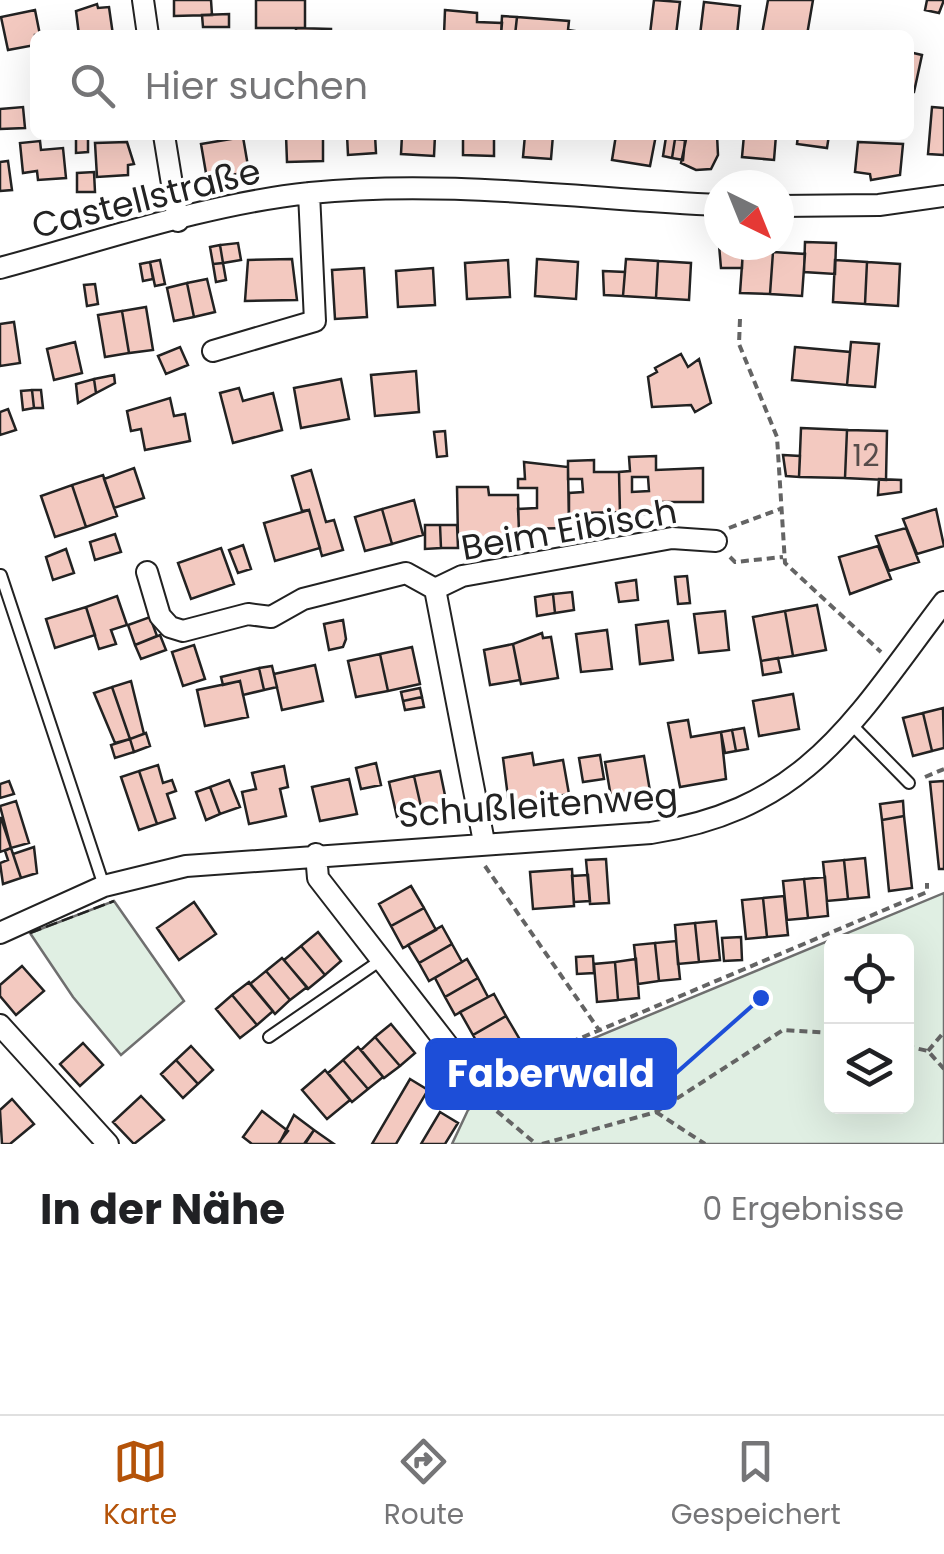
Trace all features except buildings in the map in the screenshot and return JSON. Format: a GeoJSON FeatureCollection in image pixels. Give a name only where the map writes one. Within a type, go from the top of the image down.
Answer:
{"type":"FeatureCollection","features":[{"type":"Feature","properties":{"kind":"street"},"geometry":{"type":"LineString","coordinates":[[143,0],[147,30]]}},
{"type":"Feature","properties":{"kind":"street"},"geometry":{"type":"LineString","coordinates":[[165,140],[178,221]]}},
{"type":"Feature","properties":{"kind":"street","name":"Castellstraße"},"geometry":{"type":"LineString","coordinates":[[0,268],[178,221],[309,193],[395,187],[704,204]]}},
{"type":"Feature","properties":{"kind":"street","name":"Castellstraße"},"geometry":{"type":"LineString","coordinates":[[213,351],[316,321],[309,193]]}},
{"type":"Feature","properties":{"kind":"street"},"geometry":{"type":"LineString","coordinates":[[794,206],[879,205],[944,196]]}},
{"type":"Feature","properties":{"kind":"street","name":"Beim Eibisch"},"geometry":{"type":"LineString","coordinates":[[435,589],[462,576],[672,538],[716,541]]}},
{"type":"Feature","properties":{"kind":"street","name":"Beim Eibisch"},"geometry":{"type":"LineString","coordinates":[[147,572],[160,616],[170,627],[182,631],[248,614],[271,617],[303,599],[406,572],[435,589],[484,842]]}},
{"type":"Feature","properties":{"kind":"street","name":"Schußleitenweg"},"geometry":{"type":"LineString","coordinates":[[0,933],[104,886],[186,866],[651,833],[722,818],[790,783],[818,761],[944,602]]}},
{"type":"Feature","properties":{"kind":"street"},"geometry":{"type":"LineString","coordinates":[[316,854],[318,878],[453,1052],[451,1074]]}},
{"type":"Feature","properties":{"kind":"street"},"geometry":{"type":"LineString","coordinates":[[0,1025],[108,1144]]}},
{"type":"Feature","properties":{"kind":"lane"},"geometry":{"type":"LineString","coordinates":[[1,575],[104,886]]}},
{"type":"Feature","properties":{"kind":"lane"},"geometry":{"type":"LineString","coordinates":[[850,724],[910,783]]}},
{"type":"Feature","properties":{"kind":"lane"},"geometry":{"type":"LineString","coordinates":[[269,1038],[382,960]]}},
{"type":"Feature","properties":{"kind":"path"},"geometry":{"type":"LineString","coordinates":[[740,319],[739,344],[777,437],[785,563],[896,666]]}},
{"type":"Feature","properties":{"kind":"path"},"geometry":{"type":"LineString","coordinates":[[780,509],[735,523],[716,541],[735,562],[784,556]]}},
{"type":"Feature","properties":{"kind":"path"},"geometry":{"type":"LineString","coordinates":[[910,783],[944,769]]}},
{"type":"Feature","properties":{"kind":"path"},"geometry":{"type":"LineString","coordinates":[[484,842],[486,867],[599,1030]]}},
{"type":"Feature","properties":{"kind":"path"},"geometry":{"type":"LineString","coordinates":[[478,1096],[545,1039],[557,1048],[928,892],[927,883]]}},
{"type":"Feature","properties":{"kind":"path"},"geometry":{"type":"LineString","coordinates":[[451,1074],[539,1144],[656,1112],[782,1030],[824,1033]]}},
{"type":"Feature","properties":{"kind":"path"},"geometry":{"type":"LineString","coordinates":[[928,1051],[944,1032]]}},
{"type":"Feature","properties":{"kind":"path"},"geometry":{"type":"LineString","coordinates":[[914,1048],[928,1051],[944,1069]]}},
{"type":"Feature","properties":{"kind":"path"},"geometry":{"type":"LineString","coordinates":[[656,1112],[706,1144]]}},
{"type":"Feature","properties":{"kind":"green space"},"geometry":{"type":"Polygon","coordinates":[[[944,893],[944,1144],[452,1144],[468,1110],[553,1055],[824,943],[824,1114],[914,1114],[914,934],[845,934],[944,893]]]}},
{"type":"Feature","properties":{"kind":"green space"},"geometry":{"type":"Polygon","coordinates":[[[114,901],[184,1001],[121,1055],[73,997],[30,933],[114,901]]]}},
{"type":"Feature","properties":{"kind":"fence"},"geometry":{"type":"LineString","coordinates":[[30,933],[114,901]]}},
{"type":"Feature","properties":{"kind":"place","name":"Faberwald"},"geometry":{"type":"Point","coordinates":[761,998]}}]}
